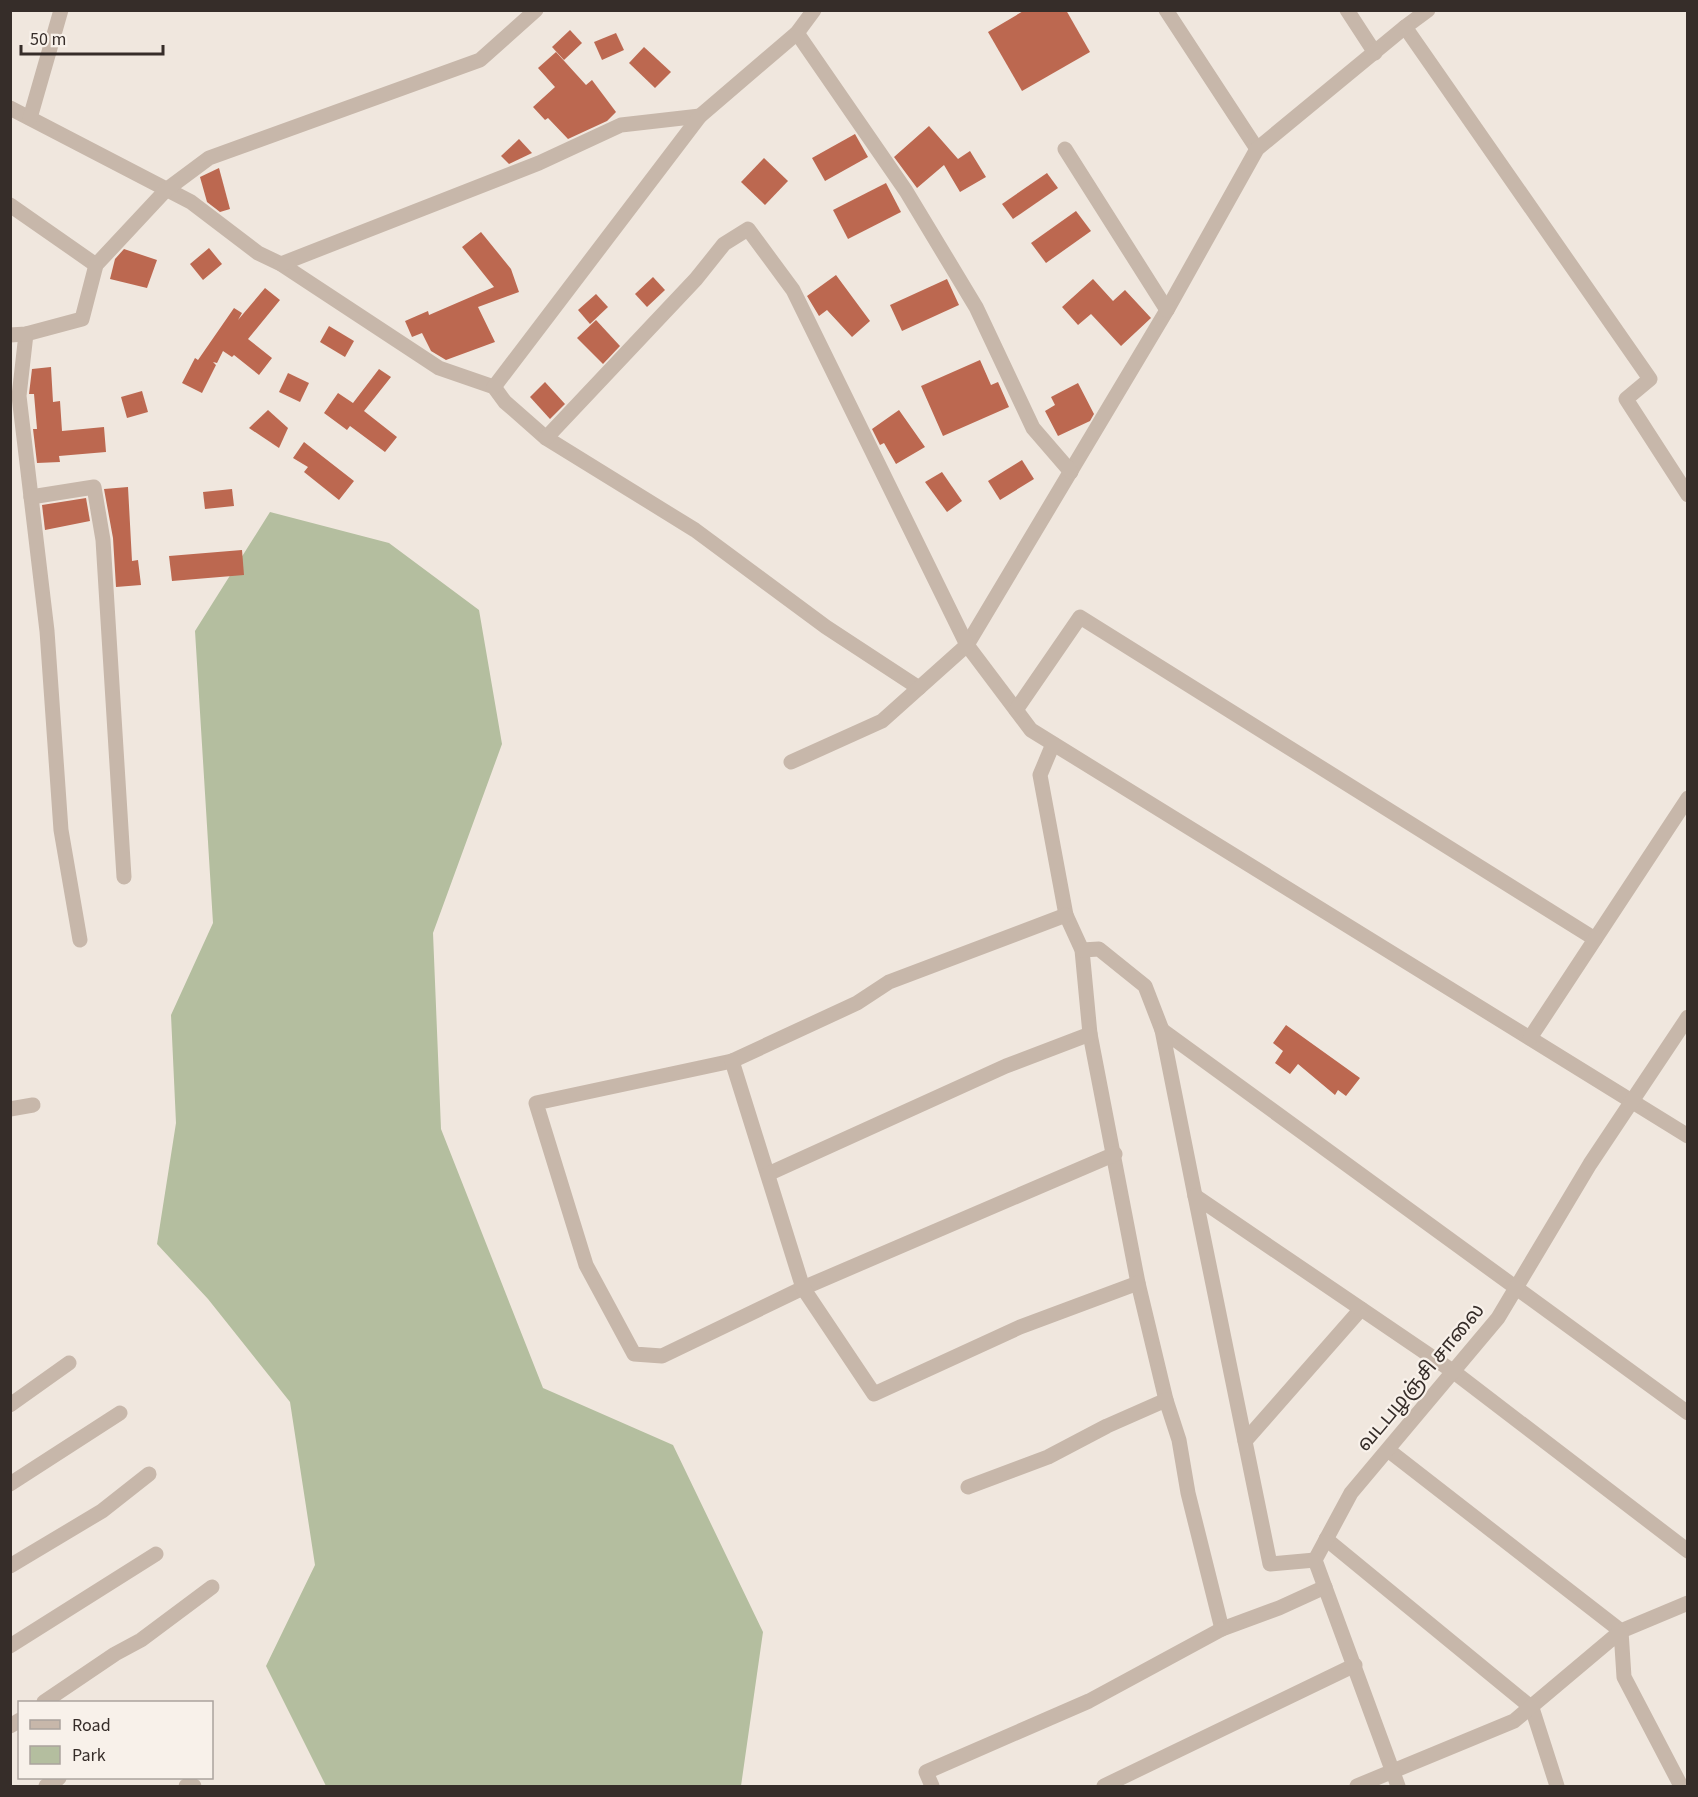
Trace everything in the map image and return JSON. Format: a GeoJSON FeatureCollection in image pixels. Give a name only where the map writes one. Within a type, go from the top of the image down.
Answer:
{"type":"FeatureCollection","features":[{"type":"Feature","properties":{"kind":"street"},"geometry":{"type":"LineString","coordinates":[[30,118],[61,10]]}},
{"type":"Feature","properties":{"kind":"street"},"geometry":{"type":"LineString","coordinates":[[80,940],[61,830],[47,631],[31,497],[16,410],[19,396],[18,334],[82,319],[96,265],[166,190],[209,158],[480,60],[536,10]]}},
{"type":"Feature","properties":{"kind":"street"},"geometry":{"type":"LineString","coordinates":[[494,387],[700,116],[797,33],[814,10]]}},
{"type":"Feature","properties":{"kind":"street"},"geometry":{"type":"LineString","coordinates":[[1166,10],[1257,149]]}},
{"type":"Feature","properties":{"kind":"street"},"geometry":{"type":"LineString","coordinates":[[1347,10],[1375,52]]}},
{"type":"Feature","properties":{"kind":"street"},"geometry":{"type":"LineString","coordinates":[[791,762],[882,721],[967,645],[1167,310],[1257,149],[1428,10]]}},
{"type":"Feature","properties":{"kind":"street"},"geometry":{"type":"LineString","coordinates":[[1406,27],[1650,379],[1626,399],[1688,495]]}},
{"type":"Feature","properties":{"kind":"street"},"geometry":{"type":"LineString","coordinates":[[797,33],[906,191],[975,307],[1033,428],[1071,472]]}},
{"type":"Feature","properties":{"kind":"street"},"geometry":{"type":"LineString","coordinates":[[10,108],[191,202],[258,253],[281,264],[439,368],[494,387],[505,402],[546,438],[695,530],[826,627],[919,688]]}},
{"type":"Feature","properties":{"kind":"street"},"geometry":{"type":"LineString","coordinates":[[281,264],[539,163],[621,125],[700,116]]}},
{"type":"Feature","properties":{"kind":"street"},"geometry":{"type":"LineString","coordinates":[[1065,149],[1167,310]]}},
{"type":"Feature","properties":{"kind":"street"},"geometry":{"type":"LineString","coordinates":[[10,205],[96,265]]}},
{"type":"Feature","properties":{"kind":"street"},"geometry":{"type":"LineString","coordinates":[[546,438],[696,279],[724,244],[748,229],[793,290],[967,645],[1031,730],[1688,1136]]}},
{"type":"Feature","properties":{"kind":"street"},"geometry":{"type":"LineString","coordinates":[[31,497],[94,487],[103,540],[124,877]]}},
{"type":"Feature","properties":{"kind":"street"},"geometry":{"type":"LineString","coordinates":[[1016,710],[1080,617],[1595,939]]}},
{"type":"Feature","properties":{"kind":"street"},"geometry":{"type":"LineString","coordinates":[[1053,744],[1040,775],[1066,915],[1082,950],[1090,1035],[1138,1283],[1166,1400],[1179,1440],[1188,1493],[1222,1629]]}},
{"type":"Feature","properties":{"kind":"street"},"geometry":{"type":"LineString","coordinates":[[1530,1038],[1688,798]]}},
{"type":"Feature","properties":{"kind":"street"},"geometry":{"type":"LineString","coordinates":[[1066,915],[889,982],[857,1003],[732,1062],[536,1103],[586,1265],[634,1354],[662,1356],[803,1288],[1114,1154]]}},
{"type":"Feature","properties":{"kind":"street"},"geometry":{"type":"LineString","coordinates":[[1082,950],[1099,949],[1145,986],[1162,1030],[1270,1564],[1315,1560],[1395,1779]]}},
{"type":"Feature","properties":{"kind":"street","name":"வடபழஞ்சி சாலை"},"geometry":{"type":"LineString","coordinates":[[1315,1560],[1352,1493],[1498,1318],[1632,1101],[1688,1017]]}},
{"type":"Feature","properties":{"kind":"street"},"geometry":{"type":"LineString","coordinates":[[1162,1030],[1688,1413]]}},
{"type":"Feature","properties":{"kind":"street"},"geometry":{"type":"LineString","coordinates":[[768,1174],[1006,1066],[1090,1035]]}},
{"type":"Feature","properties":{"kind":"street"},"geometry":{"type":"LineString","coordinates":[[732,1062],[803,1288],[874,1394],[1020,1327],[1138,1283]]}},
{"type":"Feature","properties":{"kind":"street"},"geometry":{"type":"LineString","coordinates":[[10,1109],[33,1105]]}},
{"type":"Feature","properties":{"kind":"street"},"geometry":{"type":"LineString","coordinates":[[1195,1196],[1454,1371],[1688,1551]]}},
{"type":"Feature","properties":{"kind":"street"},"geometry":{"type":"LineString","coordinates":[[1245,1441],[1360,1309]]}},
{"type":"Feature","properties":{"kind":"street"},"geometry":{"type":"LineString","coordinates":[[10,1405],[69,1363]]}},
{"type":"Feature","properties":{"kind":"street"},"geometry":{"type":"LineString","coordinates":[[968,1487],[1048,1457],[1107,1426],[1166,1400]]}},
{"type":"Feature","properties":{"kind":"street"},"geometry":{"type":"LineString","coordinates":[[10,1484],[120,1413]]}},
{"type":"Feature","properties":{"kind":"street"},"geometry":{"type":"LineString","coordinates":[[1388,1450],[1621,1631],[1624,1677],[1681,1786]]}},
{"type":"Feature","properties":{"kind":"street"},"geometry":{"type":"LineString","coordinates":[[10,1566],[102,1511],[149,1474]]}},
{"type":"Feature","properties":{"kind":"street"},"geometry":{"type":"LineString","coordinates":[[1326,1539],[1532,1708],[1557,1786]]}},
{"type":"Feature","properties":{"kind":"street"},"geometry":{"type":"LineString","coordinates":[[10,1646],[156,1554]]}},
{"type":"Feature","properties":{"kind":"street"},"geometry":{"type":"LineString","coordinates":[[45,1701],[115,1654],[141,1640],[212,1587]]}},
{"type":"Feature","properties":{"kind":"street"},"geometry":{"type":"LineString","coordinates":[[932,1786],[926,1772],[1089,1701],[1222,1629],[1279,1608],[1325,1587]]}},
{"type":"Feature","properties":{"kind":"street"},"geometry":{"type":"LineString","coordinates":[[1357,1786],[1395,1779],[1514,1721],[1621,1631],[1688,1603]]}},
{"type":"Feature","properties":{"kind":"street"},"geometry":{"type":"LineString","coordinates":[[1104,1786],[1355,1665]]}},
{"type":"Feature","properties":{"kind":"street"},"geometry":{"type":"LineString","coordinates":[[186,1786],[194,1786]]}},
{"type":"Feature","properties":{"kind":"green space"},"geometry":{"type":"Polygon","coordinates":[[[270,512],[389,543],[479,610],[502,744],[433,933],[441,1129],[543,1388],[673,1445],[763,1632],[741,1786],[326,1786],[266,1666],[315,1565],[290,1402],[208,1299],[157,1244],[176,1123],[171,1015],[213,923],[195,631],[270,512]]]}},
{"type":"Feature","properties":{"kind":"building"},"geometry":{"type":"Polygon","coordinates":[[[1025,10],[1066,10],[1090,52],[1022,91],[988,32],[1025,10]]]}},
{"type":"Feature","properties":{"kind":"building"},"geometry":{"type":"Polygon","coordinates":[[[570,30],[582,43],[564,60],[552,47],[570,30]]]}},
{"type":"Feature","properties":{"kind":"building"},"geometry":{"type":"Polygon","coordinates":[[[616,33],[624,50],[602,60],[594,42],[616,33]]]}},
{"type":"Feature","properties":{"kind":"building"},"geometry":{"type":"Polygon","coordinates":[[[644,47],[671,72],[655,88],[629,63],[644,47]]]}},
{"type":"Feature","properties":{"kind":"building"},"geometry":{"type":"Polygon","coordinates":[[[556,52],[586,85],[592,80],[616,112],[607,121],[568,139],[548,118],[545,120],[533,107],[555,87],[538,68],[556,52]]]}},
{"type":"Feature","properties":{"kind":"building"},"geometry":{"type":"Polygon","coordinates":[[[929,126],[958,159],[970,151],[986,177],[960,192],[944,165],[917,188],[894,157],[929,126]]]}},
{"type":"Feature","properties":{"kind":"building"},"geometry":{"type":"Polygon","coordinates":[[[855,134],[868,157],[825,181],[812,158],[855,134]]]}},
{"type":"Feature","properties":{"kind":"building"},"geometry":{"type":"Polygon","coordinates":[[[519,139],[532,153],[509,164],[501,156],[519,139]]]}},
{"type":"Feature","properties":{"kind":"building"},"geometry":{"type":"Polygon","coordinates":[[[764,158],[788,181],[765,205],[741,182],[764,158]]]}},
{"type":"Feature","properties":{"kind":"building"},"geometry":{"type":"Polygon","coordinates":[[[219,168],[230,209],[220,212],[207,202],[200,177],[219,168]]]}},
{"type":"Feature","properties":{"kind":"building"},"geometry":{"type":"Polygon","coordinates":[[[1047,173],[1058,188],[1013,219],[1002,204],[1047,173]]]}},
{"type":"Feature","properties":{"kind":"building"},"geometry":{"type":"Polygon","coordinates":[[[886,183],[901,212],[848,239],[833,210],[886,183]]]}},
{"type":"Feature","properties":{"kind":"building"},"geometry":{"type":"Polygon","coordinates":[[[1076,211],[1091,231],[1046,263],[1031,243],[1076,211]]]}},
{"type":"Feature","properties":{"kind":"building"},"geometry":{"type":"Polygon","coordinates":[[[481,232],[511,269],[519,292],[478,307],[495,342],[446,360],[431,351],[422,333],[412,337],[405,321],[428,311],[429,315],[494,287],[462,247],[481,232]]]}},
{"type":"Feature","properties":{"kind":"building"},"geometry":{"type":"Polygon","coordinates":[[[209,248],[222,264],[203,280],[190,264],[209,248]]]}},
{"type":"Feature","properties":{"kind":"building"},"geometry":{"type":"Polygon","coordinates":[[[124,249],[157,260],[147,288],[110,279],[115,259],[124,249]]]}},
{"type":"Feature","properties":{"kind":"building"},"geometry":{"type":"Polygon","coordinates":[[[836,275],[870,321],[852,337],[827,310],[819,316],[807,296],[836,275]]]}},
{"type":"Feature","properties":{"kind":"building"},"geometry":{"type":"Polygon","coordinates":[[[653,277],[665,290],[647,307],[635,294],[653,277]]]}},
{"type":"Feature","properties":{"kind":"building"},"geometry":{"type":"Polygon","coordinates":[[[947,279],[959,305],[902,331],[890,305],[947,279]]]}},
{"type":"Feature","properties":{"kind":"building"},"geometry":{"type":"Polygon","coordinates":[[[1093,279],[1113,301],[1125,290],[1151,318],[1121,346],[1091,314],[1078,325],[1062,307],[1093,279]]]}},
{"type":"Feature","properties":{"kind":"building"},"geometry":{"type":"Polygon","coordinates":[[[265,288],[280,300],[248,339],[272,358],[259,375],[234,355],[232,357],[223,351],[217,363],[213,362],[216,365],[202,393],[182,383],[195,358],[198,360],[234,308],[242,313],[238,320],[265,288]]]}},
{"type":"Feature","properties":{"kind":"building"},"geometry":{"type":"Polygon","coordinates":[[[596,294],[608,307],[590,324],[578,310],[596,294]]]}},
{"type":"Feature","properties":{"kind":"building"},"geometry":{"type":"Polygon","coordinates":[[[596,320],[620,346],[603,364],[577,338],[596,320]]]}},
{"type":"Feature","properties":{"kind":"building"},"geometry":{"type":"Polygon","coordinates":[[[329,326],[354,341],[345,357],[320,342],[329,326]]]}},
{"type":"Feature","properties":{"kind":"building"},"geometry":{"type":"Polygon","coordinates":[[[980,360],[991,385],[998,382],[1009,407],[943,436],[921,386],[980,360]]]}},
{"type":"Feature","properties":{"kind":"building"},"geometry":{"type":"Polygon","coordinates":[[[51,367],[53,402],[60,401],[62,431],[104,427],[106,452],[59,456],[60,462],[37,463],[33,429],[37,429],[34,394],[29,394],[32,369],[51,367]]]}},
{"type":"Feature","properties":{"kind":"building"},"geometry":{"type":"Polygon","coordinates":[[[379,369],[391,377],[364,411],[397,437],[385,452],[350,426],[347,430],[324,413],[338,393],[353,403],[379,369]]]}},
{"type":"Feature","properties":{"kind":"building"},"geometry":{"type":"Polygon","coordinates":[[[288,373],[309,383],[300,402],[279,392],[288,373]]]}},
{"type":"Feature","properties":{"kind":"building"},"geometry":{"type":"Polygon","coordinates":[[[545,382],[565,404],[550,419],[530,397],[545,382]]]}},
{"type":"Feature","properties":{"kind":"building"},"geometry":{"type":"Polygon","coordinates":[[[1078,383],[1094,414],[1090,421],[1058,436],[1045,411],[1055,405],[1051,397],[1078,383]]]}},
{"type":"Feature","properties":{"kind":"building"},"geometry":{"type":"Polygon","coordinates":[[[142,391],[148,412],[127,418],[121,397],[142,391]]]}},
{"type":"Feature","properties":{"kind":"building"},"geometry":{"type":"Polygon","coordinates":[[[268,410],[288,428],[279,448],[249,428],[268,410]]]}},
{"type":"Feature","properties":{"kind":"building"},"geometry":{"type":"Polygon","coordinates":[[[899,410],[925,447],[896,464],[884,443],[880,445],[872,429],[899,410]]]}},
{"type":"Feature","properties":{"kind":"building"},"geometry":{"type":"Polygon","coordinates":[[[304,442],[354,481],[339,500],[304,472],[308,467],[293,458],[304,442]]]}},
{"type":"Feature","properties":{"kind":"building"},"geometry":{"type":"Polygon","coordinates":[[[1022,460],[1034,479],[1000,500],[988,481],[1022,460]]]}},
{"type":"Feature","properties":{"kind":"building"},"geometry":{"type":"Polygon","coordinates":[[[942,472],[962,501],[947,512],[925,482],[942,472]]]}},
{"type":"Feature","properties":{"kind":"building"},"geometry":{"type":"Polygon","coordinates":[[[128,487],[132,561],[138,560],[141,585],[116,587],[113,538],[104,489],[128,487]]]}},
{"type":"Feature","properties":{"kind":"building"},"geometry":{"type":"Polygon","coordinates":[[[232,489],[234,506],[205,509],[203,492],[232,489]]]}},
{"type":"Feature","properties":{"kind":"building"},"geometry":{"type":"Polygon","coordinates":[[[86,498],[90,521],[45,530],[42,505],[86,498]]]}},
{"type":"Feature","properties":{"kind":"building"},"geometry":{"type":"Polygon","coordinates":[[[242,550],[244,575],[172,581],[169,556],[242,550]]]}},
{"type":"Feature","properties":{"kind":"building"},"geometry":{"type":"Polygon","coordinates":[[[1286,1025],[1360,1078],[1346,1096],[1338,1090],[1335,1095],[1298,1064],[1290,1074],[1275,1063],[1283,1051],[1273,1043],[1286,1025]]]}}]}
